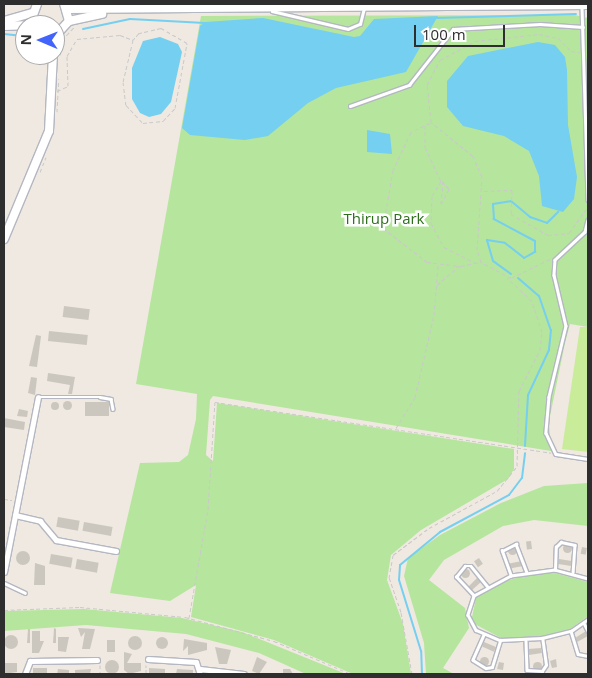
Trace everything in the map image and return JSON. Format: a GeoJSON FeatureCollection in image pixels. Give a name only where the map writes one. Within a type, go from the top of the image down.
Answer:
{"type":"FeatureCollection","features":[{"type":"Feature","properties":{"kind":"main road"},"geometry":{"type":"LineString","coordinates":[[4,21],[32,13],[37,4]]}},
{"type":"Feature","properties":{"kind":"main road"},"geometry":{"type":"LineString","coordinates":[[69,21],[66,6],[113,12],[263,8],[585,5]]}},
{"type":"Feature","properties":{"kind":"main road"},"geometry":{"type":"LineString","coordinates":[[65,25],[69,21],[113,12]]}},
{"type":"Feature","properties":{"kind":"main road"},"geometry":{"type":"LineString","coordinates":[[4,239],[44,150],[54,91],[53,65]]}},
{"type":"Feature","properties":{"kind":"street"},"geometry":{"type":"LineString","coordinates":[[4,572],[38,397]]}},
{"type":"Feature","properties":{"kind":"street"},"geometry":{"type":"LineString","coordinates":[[15,514],[40,521],[56,540],[116,551]]}},
{"type":"Feature","properties":{"kind":"street"},"geometry":{"type":"LineString","coordinates":[[148,659],[194,661],[200,672],[244,674]]}},
{"type":"Feature","properties":{"kind":"street"},"geometry":{"type":"LineString","coordinates":[[25,674],[30,662],[97,660]]}},
{"type":"Feature","properties":{"kind":"lane"},"geometry":{"type":"LineString","coordinates":[[585,5],[583,52],[588,200]]}},
{"type":"Feature","properties":{"kind":"lane"},"geometry":{"type":"LineString","coordinates":[[263,8],[348,29],[360,24],[364,8]]}},
{"type":"Feature","properties":{"kind":"lane"},"geometry":{"type":"LineString","coordinates":[[350,106],[409,85],[453,29],[540,24],[583,27]]}},
{"type":"Feature","properties":{"kind":"lane"},"geometry":{"type":"LineString","coordinates":[[588,220],[585,232],[558,254],[554,275],[566,326],[549,397],[546,433],[556,454],[588,459]]}},
{"type":"Feature","properties":{"kind":"lane"},"geometry":{"type":"LineString","coordinates":[[38,397],[100,397],[110,399],[113,409]]}},
{"type":"Feature","properties":{"kind":"lane"},"geometry":{"type":"LineString","coordinates":[[555,570],[558,543],[572,543],[573,572]]}},
{"type":"Feature","properties":{"kind":"lane"},"geometry":{"type":"LineString","coordinates":[[511,576],[502,550],[516,544],[527,572]]}},
{"type":"Feature","properties":{"kind":"lane"},"geometry":{"type":"LineString","coordinates":[[474,596],[456,577],[465,566],[471,566],[487,586]]}},
{"type":"Feature","properties":{"kind":"lane"},"geometry":{"type":"LineString","coordinates":[[588,580],[573,572],[555,570],[527,572],[511,576],[487,586],[474,596],[468,615],[484,634],[500,640],[526,641],[571,631],[588,619]]}},
{"type":"Feature","properties":{"kind":"lane"},"geometry":{"type":"LineString","coordinates":[[4,583],[25,593]]}},
{"type":"Feature","properties":{"kind":"lane"},"geometry":{"type":"LineString","coordinates":[[584,623],[588,631]]}},
{"type":"Feature","properties":{"kind":"lane"},"geometry":{"type":"LineString","coordinates":[[571,631],[578,654],[588,656]]}},
{"type":"Feature","properties":{"kind":"lane"},"geometry":{"type":"LineString","coordinates":[[484,634],[473,660],[486,668],[492,667],[500,640]]}},
{"type":"Feature","properties":{"kind":"lane"},"geometry":{"type":"LineString","coordinates":[[526,641],[527,670],[542,670],[546,664],[542,638]]}},
{"type":"Feature","properties":{"kind":"path"},"geometry":{"type":"LineString","coordinates":[[161,28],[181,36],[187,43],[175,108],[163,121],[143,124],[126,105],[123,82],[133,40],[139,33],[161,28]]}},
{"type":"Feature","properties":{"kind":"path"},"geometry":{"type":"LineString","coordinates":[[412,674],[402,612],[389,578],[393,555],[429,528],[497,491],[515,472],[519,391],[540,350],[542,332],[532,301],[508,278],[481,262],[477,250],[483,191],[472,156],[439,133],[431,122],[426,97],[431,74],[440,60],[463,44],[539,34],[558,38],[572,51],[583,52]]}},
{"type":"Feature","properties":{"kind":"path"},"geometry":{"type":"LineString","coordinates":[[54,91],[68,86],[67,56],[77,39],[120,35],[133,40]]}},
{"type":"Feature","properties":{"kind":"path"},"geometry":{"type":"LineString","coordinates":[[431,122],[411,132],[393,170],[383,224],[388,236],[414,255],[438,264],[458,266],[481,262]]}},
{"type":"Feature","properties":{"kind":"path"},"geometry":{"type":"LineString","coordinates":[[424,124],[425,147],[442,181],[449,189],[442,205],[440,202],[442,181]]}},
{"type":"Feature","properties":{"kind":"path"},"geometry":{"type":"LineString","coordinates":[[442,181],[432,196],[431,222],[444,247],[475,264]]}},
{"type":"Feature","properties":{"kind":"path"},"geometry":{"type":"LineString","coordinates":[[483,191],[512,190],[511,214],[558,236],[576,226],[588,207]]}},
{"type":"Feature","properties":{"kind":"path"},"geometry":{"type":"LineString","coordinates":[[508,278],[531,272],[558,254]]}},
{"type":"Feature","properties":{"kind":"path"},"geometry":{"type":"LineString","coordinates":[[396,429],[415,396],[437,286],[438,264]]}},
{"type":"Feature","properties":{"kind":"path"},"geometry":{"type":"LineString","coordinates":[[437,286],[458,266]]}},
{"type":"Feature","properties":{"kind":"path"},"geometry":{"type":"LineString","coordinates":[[190,618],[208,509],[215,402],[556,454]]}},
{"type":"Feature","properties":{"kind":"path"},"geometry":{"type":"LineString","coordinates":[[4,499],[18,501]]}},
{"type":"Feature","properties":{"kind":"path"},"geometry":{"type":"LineString","coordinates":[[4,610],[80,607],[190,618],[274,641],[350,674]]}},
{"type":"Feature","properties":{"kind":"path"},"geometry":{"type":"LineString","coordinates":[[146,674],[148,659]]}},
{"type":"Feature","properties":{"kind":"path"},"geometry":{"type":"LineString","coordinates":[[97,660],[100,674]]}},
{"type":"Feature","properties":{"kind":"green space","name":"Thirup Park"},"geometry":{"type":"Polygon","coordinates":[[[575,15],[588,18],[588,327],[570,324],[565,343],[549,421],[550,438],[557,452],[213,396],[210,400],[206,455],[213,461],[217,403],[514,449],[514,469],[508,479],[421,530],[391,555],[387,580],[403,624],[411,674],[353,674],[274,640],[191,617],[196,585],[170,601],[110,593],[140,463],[179,462],[188,455],[196,419],[197,394],[136,384],[201,16],[575,15]]]}},
{"type":"Feature","properties":{"kind":"green space"},"geometry":{"type":"Polygon","coordinates":[[[580,327],[588,327],[588,452],[562,449],[580,327]]]}},
{"type":"Feature","properties":{"kind":"green space"},"geometry":{"type":"Polygon","coordinates":[[[588,483],[588,526],[534,520],[503,526],[444,560],[429,580],[465,608],[469,628],[443,668],[454,674],[426,674],[424,643],[404,576],[408,558],[440,535],[501,503],[544,486],[588,483]]]}},
{"type":"Feature","properties":{"kind":"green space"},"geometry":{"type":"Polygon","coordinates":[[[555,573],[588,582],[588,616],[570,629],[526,640],[501,638],[471,622],[476,598],[488,587],[528,574],[555,573]]]}},
{"type":"Feature","properties":{"kind":"green space"},"geometry":{"type":"Polygon","coordinates":[[[84,609],[182,618],[242,632],[346,674],[306,674],[259,653],[186,634],[86,625],[4,631],[4,611],[84,609]]]}},
{"type":"Feature","properties":{"kind":"water"},"geometry":{"type":"Polygon","coordinates":[[[438,16],[406,72],[336,88],[308,103],[268,136],[245,140],[190,135],[182,128],[200,26],[205,22],[263,18],[354,37],[360,36],[374,19],[438,16]]]}},
{"type":"Feature","properties":{"kind":"water"},"geometry":{"type":"Polygon","coordinates":[[[160,37],[178,44],[182,52],[171,102],[161,114],[149,117],[140,113],[132,99],[132,68],[143,41],[160,37]]]}},
{"type":"Feature","properties":{"kind":"water"},"geometry":{"type":"Polygon","coordinates":[[[538,42],[555,45],[565,57],[567,70],[568,125],[577,177],[574,199],[563,212],[542,206],[539,176],[529,151],[504,136],[463,126],[447,107],[447,81],[468,56],[538,42]]]}},
{"type":"Feature","properties":{"kind":"water"},"geometry":{"type":"Polygon","coordinates":[[[367,130],[390,134],[392,154],[367,152],[367,130]]]}},
{"type":"Feature","properties":{"kind":"building"},"geometry":{"type":"Polygon","coordinates":[[[64,306],[90,309],[88,320],[63,317],[64,306]]]}},
{"type":"Feature","properties":{"kind":"building"},"geometry":{"type":"Polygon","coordinates":[[[49,331],[88,335],[87,345],[48,341],[49,331]]]}},
{"type":"Feature","properties":{"kind":"building"},"geometry":{"type":"Polygon","coordinates":[[[36,335],[41,336],[37,367],[29,366],[36,335]]]}},
{"type":"Feature","properties":{"kind":"building"},"geometry":{"type":"Polygon","coordinates":[[[48,373],[75,377],[72,394],[68,394],[70,385],[47,381],[48,373]]]}},
{"type":"Feature","properties":{"kind":"building"},"geometry":{"type":"Polygon","coordinates":[[[31,377],[37,378],[35,395],[28,393],[31,377]]]}},
{"type":"Feature","properties":{"kind":"building"},"geometry":{"type":"Polygon","coordinates":[[[67,401],[71,405],[67,409],[63,405],[67,401]]]}},
{"type":"Feature","properties":{"kind":"building"},"geometry":{"type":"Polygon","coordinates":[[[55,402],[59,406],[55,410],[51,406],[55,402]]]}},
{"type":"Feature","properties":{"kind":"building"},"geometry":{"type":"Polygon","coordinates":[[[85,402],[109,402],[109,416],[85,416],[85,402]]]}},
{"type":"Feature","properties":{"kind":"building"},"geometry":{"type":"Polygon","coordinates":[[[19,409],[28,411],[27,417],[17,416],[19,409]]]}},
{"type":"Feature","properties":{"kind":"building"},"geometry":{"type":"Polygon","coordinates":[[[4,418],[25,422],[24,430],[4,427],[4,418]]]}},
{"type":"Feature","properties":{"kind":"building"},"geometry":{"type":"Polygon","coordinates":[[[58,517],[80,521],[78,531],[56,527],[58,517]]]}},
{"type":"Feature","properties":{"kind":"building"},"geometry":{"type":"Polygon","coordinates":[[[84,522],[113,527],[111,536],[82,531],[84,522]]]}},
{"type":"Feature","properties":{"kind":"building"},"geometry":{"type":"Polygon","coordinates":[[[531,541],[532,549],[527,550],[526,542],[531,541]]]}},
{"type":"Feature","properties":{"kind":"building"},"geometry":{"type":"Polygon","coordinates":[[[567,544],[571,548],[567,552],[563,548],[567,544]]]}},
{"type":"Feature","properties":{"kind":"building"},"geometry":{"type":"Polygon","coordinates":[[[512,546],[516,550],[512,554],[508,550],[512,546]]]}},
{"type":"Feature","properties":{"kind":"building"},"geometry":{"type":"Polygon","coordinates":[[[582,547],[587,548],[586,555],[581,554],[582,547]]]}},
{"type":"Feature","properties":{"kind":"building"},"geometry":{"type":"Polygon","coordinates":[[[20,551],[26,551],[30,558],[26,565],[20,565],[16,561],[16,555],[20,551]]]}},
{"type":"Feature","properties":{"kind":"building"},"geometry":{"type":"Polygon","coordinates":[[[51,554],[73,558],[71,568],[49,564],[51,554]]]}},
{"type":"Feature","properties":{"kind":"building"},"geometry":{"type":"Polygon","coordinates":[[[479,558],[483,564],[478,567],[474,561],[479,558]]]}},
{"type":"Feature","properties":{"kind":"building"},"geometry":{"type":"Polygon","coordinates":[[[77,559],[99,563],[97,573],[75,569],[77,559]]]}},
{"type":"Feature","properties":{"kind":"building"},"geometry":{"type":"Polygon","coordinates":[[[559,559],[572,561],[571,566],[558,564],[559,559]]]}},
{"type":"Feature","properties":{"kind":"building"},"geometry":{"type":"Polygon","coordinates":[[[522,561],[523,566],[510,568],[509,563],[522,561]]]}},
{"type":"Feature","properties":{"kind":"building"},"geometry":{"type":"Polygon","coordinates":[[[35,563],[45,566],[45,585],[34,585],[35,563]]]}},
{"type":"Feature","properties":{"kind":"building"},"geometry":{"type":"Polygon","coordinates":[[[465,569],[469,573],[465,577],[461,573],[465,569]]]}},
{"type":"Feature","properties":{"kind":"building"},"geometry":{"type":"Polygon","coordinates":[[[477,578],[481,582],[471,591],[468,587],[477,578]]]}},
{"type":"Feature","properties":{"kind":"building"},"geometry":{"type":"Polygon","coordinates":[[[54,628],[56,629],[56,643],[53,643],[54,628]]]}},
{"type":"Feature","properties":{"kind":"building"},"geometry":{"type":"Polygon","coordinates":[[[78,628],[95,629],[90,649],[82,649],[85,632],[81,637],[78,628]]]}},
{"type":"Feature","properties":{"kind":"building"},"geometry":{"type":"Polygon","coordinates":[[[28,629],[30,629],[30,643],[27,643],[28,629]]]}},
{"type":"Feature","properties":{"kind":"building"},"geometry":{"type":"Polygon","coordinates":[[[32,631],[40,631],[40,641],[44,641],[39,653],[32,653],[32,631]]]}},
{"type":"Feature","properties":{"kind":"building"},"geometry":{"type":"Polygon","coordinates":[[[586,631],[588,636],[577,642],[575,638],[586,631]]]}},
{"type":"Feature","properties":{"kind":"building"},"geometry":{"type":"Polygon","coordinates":[[[11,635],[16,637],[18,642],[16,647],[11,649],[6,647],[4,642],[6,637],[11,635]]]}},
{"type":"Feature","properties":{"kind":"building"},"geometry":{"type":"Polygon","coordinates":[[[132,636],[138,636],[142,643],[138,650],[132,650],[128,646],[128,640],[132,636]]]}},
{"type":"Feature","properties":{"kind":"building"},"geometry":{"type":"Polygon","coordinates":[[[58,637],[69,637],[66,652],[58,651],[58,637]]]}},
{"type":"Feature","properties":{"kind":"building"},"geometry":{"type":"Polygon","coordinates":[[[160,637],[164,637],[168,643],[164,649],[160,649],[156,645],[156,641],[160,637]]]}},
{"type":"Feature","properties":{"kind":"building"},"geometry":{"type":"Polygon","coordinates":[[[184,639],[207,643],[207,650],[188,655],[188,646],[183,651],[184,639]]]}},
{"type":"Feature","properties":{"kind":"building"},"geometry":{"type":"Polygon","coordinates":[[[107,640],[115,640],[115,652],[107,652],[107,640]]]}},
{"type":"Feature","properties":{"kind":"building"},"geometry":{"type":"Polygon","coordinates":[[[484,642],[496,647],[494,652],[482,647],[484,642]]]}},
{"type":"Feature","properties":{"kind":"building"},"geometry":{"type":"Polygon","coordinates":[[[215,647],[231,650],[227,664],[219,664],[215,647]]]}},
{"type":"Feature","properties":{"kind":"building"},"geometry":{"type":"Polygon","coordinates":[[[541,648],[542,653],[529,655],[528,649],[541,648]]]}},
{"type":"Feature","properties":{"kind":"building"},"geometry":{"type":"Polygon","coordinates":[[[124,652],[132,654],[127,663],[141,663],[141,671],[129,674],[124,670],[124,652]]]}},
{"type":"Feature","properties":{"kind":"building"},"geometry":{"type":"Polygon","coordinates":[[[257,657],[267,662],[259,674],[252,671],[257,657]]]}},
{"type":"Feature","properties":{"kind":"building"},"geometry":{"type":"Polygon","coordinates":[[[484,657],[488,661],[484,665],[480,661],[484,657]]]}},
{"type":"Feature","properties":{"kind":"building"},"geometry":{"type":"Polygon","coordinates":[[[556,659],[557,667],[552,668],[550,661],[556,659]]]}},
{"type":"Feature","properties":{"kind":"building"},"geometry":{"type":"Polygon","coordinates":[[[112,660],[117,662],[119,667],[117,672],[112,674],[107,672],[105,667],[107,662],[112,660]]]}},
{"type":"Feature","properties":{"kind":"building"},"geometry":{"type":"Polygon","coordinates":[[[499,662],[504,663],[503,670],[497,669],[499,662]]]}},
{"type":"Feature","properties":{"kind":"building"},"geometry":{"type":"Polygon","coordinates":[[[537,662],[541,666],[537,670],[533,666],[537,662]]]}},
{"type":"Feature","properties":{"kind":"building"},"geometry":{"type":"Polygon","coordinates":[[[4,663],[17,663],[17,672],[4,674],[4,663]]]}},
{"type":"Feature","properties":{"kind":"building"},"geometry":{"type":"Polygon","coordinates":[[[33,668],[47,668],[47,674],[33,674],[33,668]]]}},
{"type":"Feature","properties":{"kind":"building"},"geometry":{"type":"Polygon","coordinates":[[[149,668],[165,669],[165,674],[149,674],[149,668]]]}},
{"type":"Feature","properties":{"kind":"building"},"geometry":{"type":"Polygon","coordinates":[[[58,669],[69,670],[69,674],[57,674],[58,669]]]}},
{"type":"Feature","properties":{"kind":"building"},"geometry":{"type":"Polygon","coordinates":[[[91,669],[90,674],[75,674],[75,670],[91,669]]]}},
{"type":"Feature","properties":{"kind":"building"},"geometry":{"type":"Polygon","coordinates":[[[177,669],[193,670],[193,674],[176,674],[177,669]]]}},
{"type":"Feature","properties":{"kind":"building"},"geometry":{"type":"Polygon","coordinates":[[[283,669],[290,669],[293,674],[283,674],[283,669]]]}},
{"type":"Feature","properties":{"kind":"waterway"},"geometry":{"type":"LineString","coordinates":[[436,18],[576,14]]}},
{"type":"Feature","properties":{"kind":"waterway"},"geometry":{"type":"LineString","coordinates":[[83,29],[130,19],[205,23]]}},
{"type":"Feature","properties":{"kind":"waterway"},"geometry":{"type":"LineString","coordinates":[[4,34],[15,35]]}},
{"type":"Feature","properties":{"kind":"waterway"},"geometry":{"type":"LineString","coordinates":[[511,274],[493,261],[487,240],[505,243],[524,258],[535,252],[535,241],[494,219],[493,204],[511,201],[530,217],[547,223],[558,212]]}},
{"type":"Feature","properties":{"kind":"waterway"},"geometry":{"type":"LineString","coordinates":[[518,278],[539,296],[551,330],[549,350],[528,395],[525,446]]}},
{"type":"Feature","properties":{"kind":"waterway"},"geometry":{"type":"LineString","coordinates":[[422,674],[421,651],[399,580],[400,565],[440,532],[509,495],[522,478],[525,453]]}}]}
